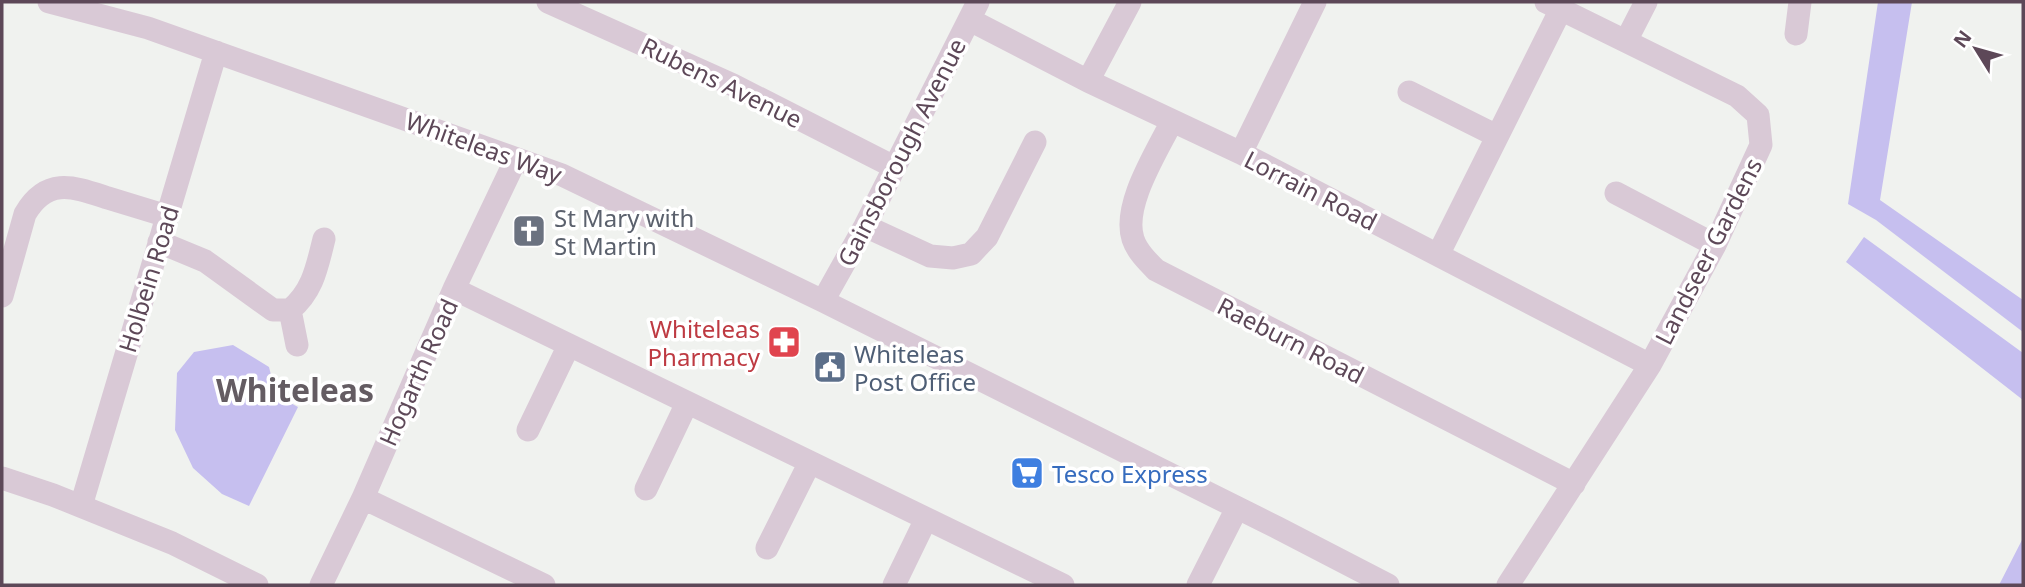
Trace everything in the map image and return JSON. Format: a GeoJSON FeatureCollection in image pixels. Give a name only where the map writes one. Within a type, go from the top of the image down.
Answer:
{"type":"FeatureCollection","features":[{"type":"Feature","properties":{"kind":"street","name":"Whiteleas Way"},"geometry":{"type":"LineString","coordinates":[[48,2],[148,29],[562,175],[823,301],[1388,585]]}},
{"type":"Feature","properties":{"kind":"street","name":"Rubens Avenue"},"geometry":{"type":"LineString","coordinates":[[548,2],[733,85],[894,167]]}},
{"type":"Feature","properties":{"kind":"street"},"geometry":{"type":"LineString","coordinates":[[1088,81],[1130,2]]}},
{"type":"Feature","properties":{"kind":"street"},"geometry":{"type":"LineString","coordinates":[[1241,153],[1315,2]]}},
{"type":"Feature","properties":{"kind":"street"},"geometry":{"type":"LineString","coordinates":[[1626,41],[1646,2]]}},
{"type":"Feature","properties":{"kind":"street"},"geometry":{"type":"LineString","coordinates":[[1796,34],[1800,2]]}},
{"type":"Feature","properties":{"kind":"street"},"geometry":{"type":"LineString","coordinates":[[1438,255],[1497,136],[1554,5]]}},
{"type":"Feature","properties":{"kind":"street","name":"Landseer Gardens"},"geometry":{"type":"LineString","coordinates":[[1508,585],[1650,365],[1715,245],[1761,145],[1758,116],[1737,96],[1554,5]]}},
{"type":"Feature","properties":{"kind":"street","name":"Gainsborough Avenue"},"geometry":{"type":"LineString","coordinates":[[823,301],[865,226],[974,11]]}},
{"type":"Feature","properties":{"kind":"street","name":"Lorrain Road"},"geometry":{"type":"LineString","coordinates":[[974,11],[1088,81],[1241,153],[1650,365]]}},
{"type":"Feature","properties":{"kind":"street","name":"Holbein Road"},"geometry":{"type":"LineString","coordinates":[[81,506],[216,52]]}},
{"type":"Feature","properties":{"kind":"street"},"geometry":{"type":"LineString","coordinates":[[1409,92],[1497,136]]}},
{"type":"Feature","properties":{"kind":"street","name":"Raeburn Road"},"geometry":{"type":"LineString","coordinates":[[1172,121],[1133,205],[1131,223],[1133,239],[1142,255],[1156,270],[1574,484]]}},
{"type":"Feature","properties":{"kind":"street"},"geometry":{"type":"LineString","coordinates":[[865,226],[930,256],[953,258],[971,254],[987,237],[1035,142]]}},
{"type":"Feature","properties":{"kind":"street","name":"Hogarth Road"},"geometry":{"type":"LineString","coordinates":[[321,585],[363,498],[454,289],[516,159]]}},
{"type":"Feature","properties":{"kind":"street"},"geometry":{"type":"LineString","coordinates":[[2,296],[25,214],[31,204],[47,191],[72,187],[167,216]]}},
{"type":"Feature","properties":{"kind":"street"},"geometry":{"type":"LineString","coordinates":[[1616,193],[1715,245]]}},
{"type":"Feature","properties":{"kind":"street"},"geometry":{"type":"LineString","coordinates":[[159,242],[205,261],[273,310],[290,310],[302,300],[313,282],[324,239]]}},
{"type":"Feature","properties":{"kind":"street"},"geometry":{"type":"LineString","coordinates":[[454,289],[926,519],[1051,583]]}},
{"type":"Feature","properties":{"kind":"street"},"geometry":{"type":"LineString","coordinates":[[290,310],[297,345]]}},
{"type":"Feature","properties":{"kind":"street"},"geometry":{"type":"LineString","coordinates":[[528,430],[569,345]]}},
{"type":"Feature","properties":{"kind":"street"},"geometry":{"type":"LineString","coordinates":[[646,489],[687,403]]}},
{"type":"Feature","properties":{"kind":"street"},"geometry":{"type":"LineString","coordinates":[[767,548],[810,462]]}},
{"type":"Feature","properties":{"kind":"street"},"geometry":{"type":"LineString","coordinates":[[2,478],[172,543],[257,585]]}},
{"type":"Feature","properties":{"kind":"street"},"geometry":{"type":"LineString","coordinates":[[363,498],[544,585]]}},
{"type":"Feature","properties":{"kind":"street"},"geometry":{"type":"LineString","coordinates":[[1198,585],[1237,508]]}},
{"type":"Feature","properties":{"kind":"street"},"geometry":{"type":"LineString","coordinates":[[894,585],[926,519]]}},
{"type":"Feature","properties":{"kind":"shaded area"},"geometry":{"type":"Polygon","coordinates":[[[1878,2],[1912,2],[1880,200],[2023,300],[2023,332],[1876,220],[1848,204],[1878,2]]]}},
{"type":"Feature","properties":{"kind":"shaded area"},"geometry":{"type":"Polygon","coordinates":[[[1864,237],[2023,353],[2023,400],[1846,262],[1864,237]]]}},
{"type":"Feature","properties":{"kind":"shaded area"},"geometry":{"type":"Polygon","coordinates":[[[233,345],[269,367],[276,395],[298,407],[249,506],[222,494],[193,468],[175,430],[177,373],[194,352],[233,345]]]}},
{"type":"Feature","properties":{"kind":"shaded area"},"geometry":{"type":"Polygon","coordinates":[[[2023,538],[2023,585],[1999,585],[2023,538]]]}},
{"type":"Feature","properties":{"kind":"place","name":"St Mary with St Martin"},"geometry":{"type":"Point","coordinates":[529,231]}},
{"type":"Feature","properties":{"kind":"place","name":"Whiteleas Pharmacy"},"geometry":{"type":"Point","coordinates":[784,342]}},
{"type":"Feature","properties":{"kind":"place","name":"Whiteleas Post Office"},"geometry":{"type":"Point","coordinates":[830,367]}},
{"type":"Feature","properties":{"kind":"place","name":"Tesco Express"},"geometry":{"type":"Point","coordinates":[1027,473]}},
{"type":"Feature","properties":{"kind":"district","name":"Whiteleas"},"geometry":{"type":"Point","coordinates":[295,389]}}]}
